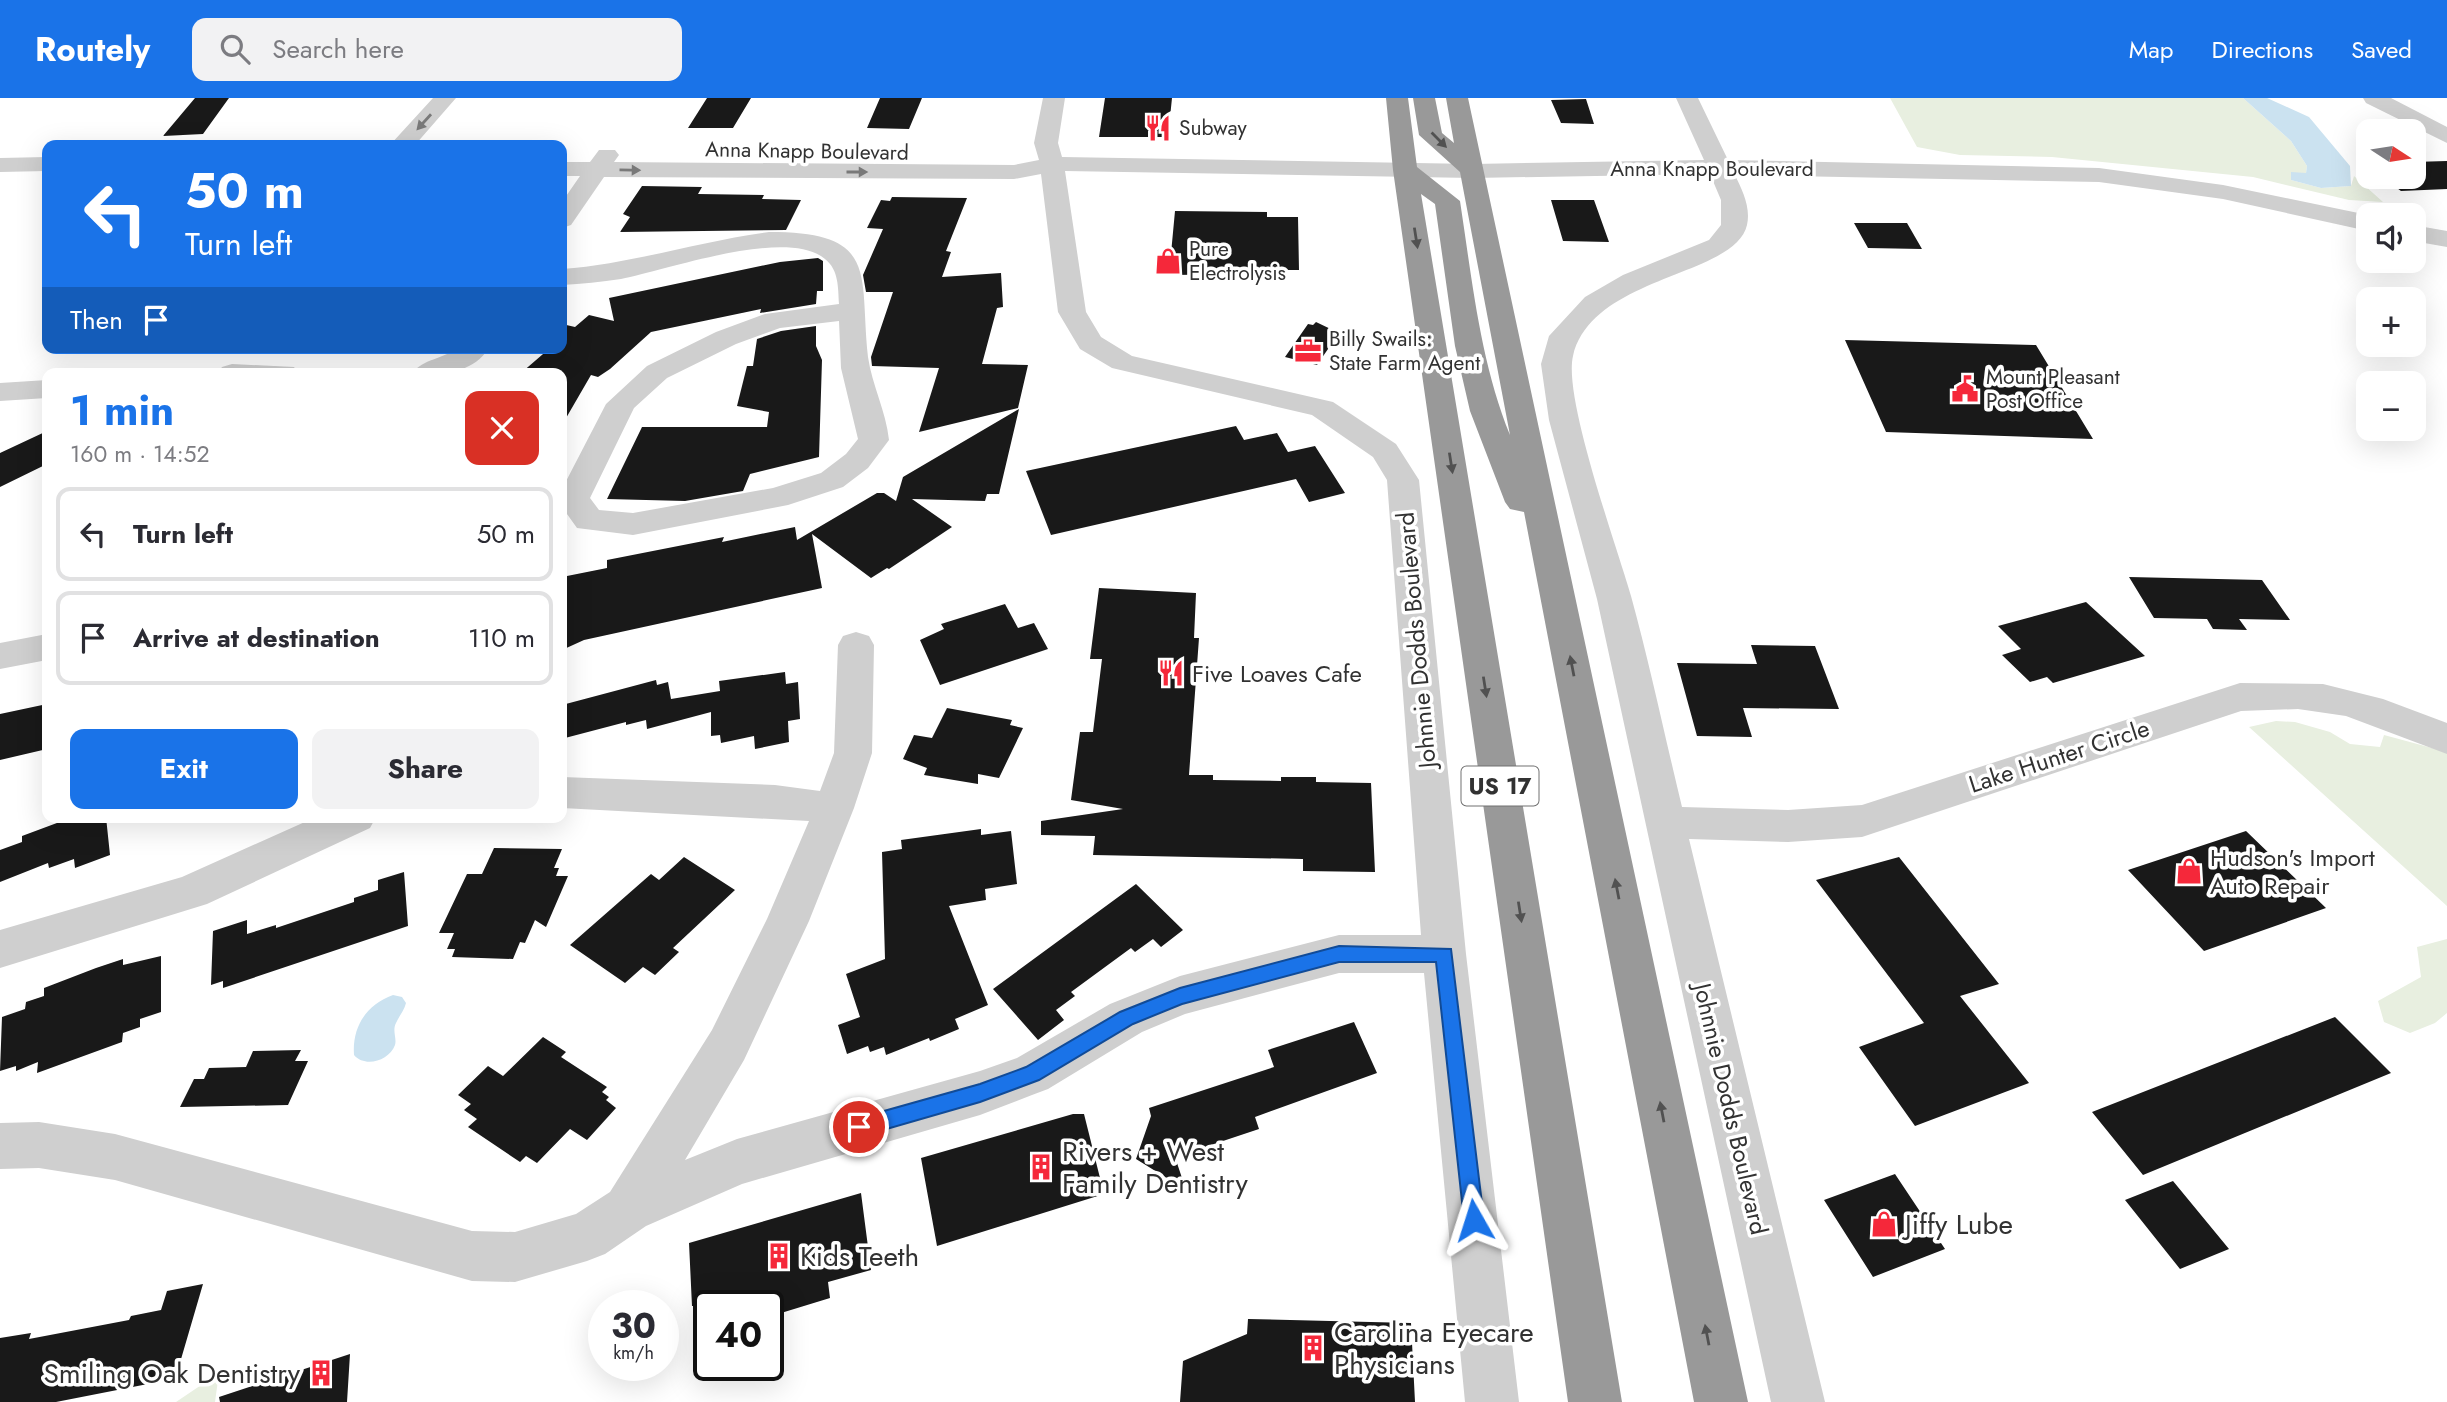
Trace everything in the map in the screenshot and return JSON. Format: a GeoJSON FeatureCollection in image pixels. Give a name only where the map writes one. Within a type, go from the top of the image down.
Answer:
{"type":"FeatureCollection","features":[{"type":"Feature","properties":{"kind":"highway","name":"US 17"},"geometry":{"type":"LineString","coordinates":[[1397,98],[1405,170],[1595,1402]]}},
{"type":"Feature","properties":{"kind":"highway"},"geometry":{"type":"LineString","coordinates":[[1424,98],[1431,135],[1473,171]]}},
{"type":"Feature","properties":{"kind":"highway"},"geometry":{"type":"LineString","coordinates":[[1457,98],[1720,1402]]}},
{"type":"Feature","properties":{"kind":"highway"},"geometry":{"type":"LineString","coordinates":[[1405,170],[1447,201],[1469,346],[1485,411],[1559,598]]}},
{"type":"Feature","properties":{"kind":"street"},"geometry":{"type":"LineString","coordinates":[[407,140],[445,98]]}},
{"type":"Feature","properties":{"kind":"street"},"geometry":{"type":"LineString","coordinates":[[430,140],[467,98]]}},
{"type":"Feature","properties":{"kind":"street","name":"Johnnie Dodds Boulevard"},"geometry":{"type":"LineString","coordinates":[[1055,98],[1046,143],[1052,164],[1072,312],[1090,344],[1122,362],[1322,408],[1385,451],[1403,480],[1444,954],[1492,1402]]}},
{"type":"Feature","properties":{"kind":"street","name":"Johnnie Dodds Boulevard"},"geometry":{"type":"LineString","coordinates":[[1687,98],[1734,200],[1734,226],[1718,246],[1633,281],[1595,303],[1563,336],[1556,364],[1564,420],[1614,599],[1798,1402]]}},
{"type":"Feature","properties":{"kind":"street"},"geometry":{"type":"LineString","coordinates":[[2374,98],[2447,136]]}},
{"type":"Feature","properties":{"kind":"street"},"geometry":{"type":"LineString","coordinates":[[2395,98],[2447,125]]}},
{"type":"Feature","properties":{"kind":"street","name":"Anna Knapp Boulevard"},"geometry":{"type":"LineString","coordinates":[[567,150],[603,160],[1001,172],[1052,164],[1473,171],[1721,167],[2099,175],[2223,192],[2356,220]]}},
{"type":"Feature","properties":{"kind":"street"},"geometry":{"type":"LineString","coordinates":[[567,213],[603,160]]}},
{"type":"Feature","properties":{"kind":"street","name":"Anna Knapp Boulevard"},"geometry":{"type":"LineString","coordinates":[[567,168],[603,160]]}},
{"type":"Feature","properties":{"kind":"street"},"geometry":{"type":"LineString","coordinates":[[0,166],[42,164]]}},
{"type":"Feature","properties":{"kind":"street"},"geometry":{"type":"LineString","coordinates":[[2426,235],[2447,239]]}},
{"type":"Feature","properties":{"kind":"street"},"geometry":{"type":"LineString","coordinates":[[567,277],[584,277],[770,240],[801,240],[824,246],[841,259],[850,274],[855,362],[873,418],[874,440],[857,461],[832,480],[777,498],[633,524],[589,520],[573,499],[621,404],[657,372],[726,338],[775,320],[850,311]]}},
{"type":"Feature","properties":{"kind":"street"},"geometry":{"type":"LineString","coordinates":[[567,253],[597,257],[612,270]]}},
{"type":"Feature","properties":{"kind":"street"},"geometry":{"type":"LineString","coordinates":[[440,368],[459,361],[468,354]]}},
{"type":"Feature","properties":{"kind":"street"},"geometry":{"type":"LineString","coordinates":[[0,392],[42,389]]}},
{"type":"Feature","properties":{"kind":"street"},"geometry":{"type":"LineString","coordinates":[[628,1209],[728,1045],[788,921],[834,808],[853,753],[856,645]]}},
{"type":"Feature","properties":{"kind":"street"},"geometry":{"type":"LineString","coordinates":[[0,656],[42,648]]}},
{"type":"Feature","properties":{"kind":"street","name":"Lake Hunter Circle"},"geometry":{"type":"LineString","coordinates":[[1665,822],[1783,827],[1862,821],[2240,697],[2281,693],[2331,697],[2447,739]]}},
{"type":"Feature","properties":{"kind":"street"},"geometry":{"type":"LineString","coordinates":[[567,792],[775,801],[834,808]]}},
{"type":"Feature","properties":{"kind":"street"},"geometry":{"type":"LineString","coordinates":[[0,949],[192,892],[343,823]]}},
{"type":"Feature","properties":{"kind":"street"},"geometry":{"type":"LineString","coordinates":[[0,1146],[39,1145],[115,1157],[472,1256],[514,1257],[587,1236],[628,1209],[737,1162],[980,1093],[1032,1074],[1126,1018],[1180,996],[1339,954],[1444,954]]}},
{"type":"Feature","properties":{"kind":"green space"},"geometry":{"type":"Polygon","coordinates":[[[1890,98],[2243,98],[2291,141],[2307,166],[2306,173],[2291,180],[2321,188],[2351,186],[2354,176],[2356,189],[2368,189],[2383,202],[2349,200],[2253,177],[2052,157],[1960,155],[1917,147],[1890,98]]]}},
{"type":"Feature","properties":{"kind":"green space"},"geometry":{"type":"Polygon","coordinates":[[[2276,721],[2295,722],[2330,732],[2350,744],[2380,747],[2384,735],[2447,752],[2447,906],[2249,727],[2276,721]]]}},
{"type":"Feature","properties":{"kind":"green space"},"geometry":{"type":"Polygon","coordinates":[[[2447,939],[2447,1013],[2435,1023],[2410,1033],[2384,1022],[2378,1001],[2421,977],[2417,947],[2447,939]]]}},
{"type":"Feature","properties":{"kind":"green space"},"geometry":{"type":"Polygon","coordinates":[[[219,1373],[215,1402],[176,1402],[219,1373]]]}},
{"type":"Feature","properties":{"kind":"water"},"geometry":{"type":"Polygon","coordinates":[[[2243,98],[2267,98],[2309,117],[2350,166],[2351,186],[2321,188],[2291,180],[2291,172],[2306,173],[2307,166],[2291,141],[2243,98]]]}},
{"type":"Feature","properties":{"kind":"water"},"geometry":{"type":"Polygon","coordinates":[[[393,995],[402,997],[406,1003],[395,1026],[395,1045],[392,1051],[376,1061],[359,1059],[354,1055],[358,1026],[368,1011],[393,995]]]}},
{"type":"Feature","properties":{"kind":"building"},"geometry":{"type":"Polygon","coordinates":[[[195,98],[229,98],[203,134],[163,136],[195,98]]]}},
{"type":"Feature","properties":{"kind":"building"},"geometry":{"type":"Polygon","coordinates":[[[707,98],[751,98],[733,128],[688,128],[707,98]]]}},
{"type":"Feature","properties":{"kind":"building"},"geometry":{"type":"Polygon","coordinates":[[[880,98],[922,98],[909,129],[867,128],[880,98]]]}},
{"type":"Feature","properties":{"kind":"building"},"geometry":{"type":"Polygon","coordinates":[[[1105,98],[1172,98],[1168,137],[1099,137],[1105,98]]]}},
{"type":"Feature","properties":{"kind":"building"},"geometry":{"type":"Polygon","coordinates":[[[1586,99],[1594,124],[1561,123],[1551,100],[1586,99]]]}},
{"type":"Feature","properties":{"kind":"building"},"geometry":{"type":"Polygon","coordinates":[[[2447,161],[2447,189],[2401,191],[2398,189],[2426,189],[2426,162],[2447,161]]]}},
{"type":"Feature","properties":{"kind":"building"},"geometry":{"type":"Polygon","coordinates":[[[642,186],[702,187],[698,194],[764,195],[762,199],[801,200],[786,230],[620,232],[630,217],[623,214],[642,186]]]}},
{"type":"Feature","properties":{"kind":"building"},"geometry":{"type":"Polygon","coordinates":[[[892,197],[967,198],[946,251],[951,252],[942,277],[1001,273],[1003,307],[997,308],[982,364],[1028,365],[1018,408],[919,432],[939,368],[872,366],[871,357],[893,292],[866,292],[863,275],[883,229],[867,228],[881,200],[890,201],[892,197]]]}},
{"type":"Feature","properties":{"kind":"building"},"geometry":{"type":"Polygon","coordinates":[[[1551,200],[1594,200],[1609,242],[1563,241],[1551,200]]]}},
{"type":"Feature","properties":{"kind":"building"},"geometry":{"type":"Polygon","coordinates":[[[1175,211],[1267,212],[1267,217],[1298,217],[1299,270],[1275,270],[1265,274],[1169,275],[1175,211]]]}},
{"type":"Feature","properties":{"kind":"building"},"geometry":{"type":"Polygon","coordinates":[[[1854,223],[1907,223],[1922,249],[1868,248],[1854,223]]]}},
{"type":"Feature","properties":{"kind":"building"},"geometry":{"type":"Polygon","coordinates":[[[818,258],[823,261],[823,291],[817,291],[816,304],[760,313],[761,309],[651,332],[610,369],[598,377],[591,375],[567,416],[567,368],[527,368],[543,354],[567,354],[567,325],[575,327],[589,315],[614,321],[609,298],[780,262],[818,258]]]}},
{"type":"Feature","properties":{"kind":"building","name":"Billy Swails: State Farm Agent"},"geometry":{"type":"Polygon","coordinates":[[[1316,322],[1339,333],[1317,365],[1285,357],[1308,324],[1313,325],[1316,322]]]}},
{"type":"Feature","properties":{"kind":"building"},"geometry":{"type":"Polygon","coordinates":[[[816,326],[816,346],[822,360],[819,457],[750,474],[743,491],[685,501],[607,499],[642,427],[767,427],[769,412],[737,406],[747,366],[753,366],[757,339],[781,331],[816,326]]]}},
{"type":"Feature","properties":{"kind":"building","name":"Mount Pleasant Post Office"},"geometry":{"type":"Polygon","coordinates":[[[1845,340],[2036,345],[2093,439],[1886,432],[1845,340]]]}},
{"type":"Feature","properties":{"kind":"building"},"geometry":{"type":"Polygon","coordinates":[[[1019,409],[999,494],[987,494],[985,501],[912,499],[952,527],[889,569],[871,578],[812,534],[822,588],[584,640],[567,648],[567,576],[607,568],[607,560],[724,537],[722,542],[795,527],[797,540],[877,493],[884,493],[896,501],[903,477],[1019,409]]]}},
{"type":"Feature","properties":{"kind":"building"},"geometry":{"type":"Polygon","coordinates":[[[1236,426],[1244,440],[1277,433],[1288,452],[1315,446],[1345,493],[1309,502],[1296,479],[1051,535],[1026,471],[1236,426]]]}},
{"type":"Feature","properties":{"kind":"building"},"geometry":{"type":"Polygon","coordinates":[[[42,433],[42,466],[0,487],[0,453],[42,433]]]}},
{"type":"Feature","properties":{"kind":"building"},"geometry":{"type":"Polygon","coordinates":[[[2129,577],[2262,580],[2290,620],[2239,619],[2247,630],[2213,629],[2207,619],[2154,618],[2129,577]]]}},
{"type":"Feature","properties":{"kind":"building"},"geometry":{"type":"Polygon","coordinates":[[[1099,588],[1196,593],[1194,638],[1199,638],[1189,775],[1213,775],[1213,780],[1281,781],[1281,777],[1316,777],[1316,782],[1371,783],[1375,872],[1303,871],[1303,859],[1093,855],[1095,836],[1041,835],[1041,821],[1123,809],[1071,800],[1080,732],[1093,732],[1102,659],[1090,659],[1099,588]]]}},
{"type":"Feature","properties":{"kind":"building"},"geometry":{"type":"Polygon","coordinates":[[[2086,602],[2145,656],[2053,683],[2047,677],[2030,682],[2002,655],[2021,649],[1998,626],[2086,602]]]}},
{"type":"Feature","properties":{"kind":"building"},"geometry":{"type":"Polygon","coordinates":[[[1005,604],[1018,628],[1034,623],[1048,649],[940,685],[920,640],[944,629],[941,624],[1005,604]]]}},
{"type":"Feature","properties":{"kind":"building"},"geometry":{"type":"Polygon","coordinates":[[[1751,645],[1815,646],[1839,709],[1743,708],[1752,737],[1697,736],[1677,663],[1757,664],[1751,645]]]}},
{"type":"Feature","properties":{"kind":"building"},"geometry":{"type":"Polygon","coordinates":[[[785,672],[786,684],[798,682],[800,719],[788,721],[789,742],[755,749],[754,736],[721,743],[720,735],[711,736],[711,712],[647,729],[646,720],[626,725],[626,722],[567,737],[567,704],[656,680],[657,685],[668,682],[671,699],[720,691],[719,681],[785,672]]]}},
{"type":"Feature","properties":{"kind":"building"},"geometry":{"type":"Polygon","coordinates":[[[42,705],[42,750],[0,760],[0,714],[42,705]]]}},
{"type":"Feature","properties":{"kind":"building"},"geometry":{"type":"Polygon","coordinates":[[[947,708],[1012,720],[1010,725],[1023,728],[999,778],[978,774],[978,784],[924,775],[927,768],[903,759],[914,735],[932,738],[947,708]]]}},
{"type":"Feature","properties":{"kind":"building"},"geometry":{"type":"Polygon","coordinates":[[[57,823],[107,823],[110,855],[75,868],[74,859],[49,868],[48,863],[0,882],[0,850],[22,842],[22,836],[57,823]]]}},
{"type":"Feature","properties":{"kind":"building"},"geometry":{"type":"Polygon","coordinates":[[[981,829],[981,835],[1011,831],[1017,884],[985,889],[986,900],[949,906],[988,1005],[955,1019],[959,1029],[930,1041],[929,1038],[886,1055],[884,1047],[870,1052],[868,1046],[847,1054],[838,1025],[860,1017],[846,974],[885,959],[882,852],[902,849],[901,840],[981,829]]]}},
{"type":"Feature","properties":{"kind":"building"},"geometry":{"type":"Polygon","coordinates":[[[2246,831],[2326,908],[2204,951],[2128,870],[2246,831]]]}},
{"type":"Feature","properties":{"kind":"building"},"geometry":{"type":"Polygon","coordinates":[[[494,848],[562,849],[554,868],[559,868],[556,876],[568,876],[546,927],[535,920],[525,943],[520,942],[513,959],[452,957],[455,949],[447,949],[454,933],[439,933],[467,874],[482,874],[494,848]]]}},
{"type":"Feature","properties":{"kind":"building"},"geometry":{"type":"Polygon","coordinates":[[[684,857],[735,890],[673,948],[679,952],[655,975],[643,967],[625,983],[570,945],[651,874],[659,880],[684,857]]]}},
{"type":"Feature","properties":{"kind":"building"},"geometry":{"type":"Polygon","coordinates":[[[1899,857],[1999,984],[1960,996],[2029,1083],[1915,1126],[1859,1047],[1924,1023],[1816,880],[1899,857]]]}},
{"type":"Feature","properties":{"kind":"building"},"geometry":{"type":"Polygon","coordinates":[[[404,872],[408,926],[223,988],[223,981],[211,985],[213,931],[247,920],[247,934],[276,925],[276,928],[354,902],[354,898],[378,890],[378,880],[404,872]]]}},
{"type":"Feature","properties":{"kind":"building"},"geometry":{"type":"Polygon","coordinates":[[[1136,884],[1183,930],[1161,947],[1153,939],[1135,952],[1131,948],[1071,992],[1075,996],[1056,1010],[1064,1020],[1038,1040],[993,989],[1136,884]]]}},
{"type":"Feature","properties":{"kind":"building"},"geometry":{"type":"Polygon","coordinates":[[[161,956],[161,1012],[140,1019],[140,1027],[123,1033],[122,1042],[37,1073],[38,1062],[16,1071],[16,1066],[0,1071],[2,1017],[25,1009],[26,1002],[44,996],[44,988],[96,968],[123,959],[123,965],[161,956]]]}},
{"type":"Feature","properties":{"kind":"building"},"geometry":{"type":"Polygon","coordinates":[[[2335,1017],[2391,1073],[2143,1175],[2092,1112],[2335,1017]]]}},
{"type":"Feature","properties":{"kind":"building"},"geometry":{"type":"Polygon","coordinates":[[[1354,1022],[1377,1073],[1255,1117],[1259,1129],[1175,1157],[1186,1190],[1136,1159],[1151,1116],[1149,1108],[1274,1067],[1268,1050],[1354,1022]]]}},
{"type":"Feature","properties":{"kind":"building"},"geometry":{"type":"Polygon","coordinates":[[[543,1037],[566,1052],[561,1057],[607,1087],[602,1092],[609,1097],[606,1100],[616,1108],[587,1140],[570,1129],[537,1163],[526,1156],[520,1162],[468,1127],[477,1119],[464,1110],[471,1104],[458,1095],[488,1066],[503,1076],[543,1037]]]}},
{"type":"Feature","properties":{"kind":"building"},"geometry":{"type":"Polygon","coordinates":[[[301,1050],[295,1061],[308,1061],[288,1105],[180,1107],[194,1079],[204,1079],[209,1068],[246,1067],[253,1051],[301,1050]]]}},
{"type":"Feature","properties":{"kind":"building","name":"Rivers + West Family Dentistry"},"geometry":{"type":"Polygon","coordinates":[[[1073,1114],[1084,1114],[1104,1194],[937,1246],[921,1158],[1073,1114]]]}},
{"type":"Feature","properties":{"kind":"building","name":"Jiffy Lube"},"geometry":{"type":"Polygon","coordinates":[[[1895,1174],[1945,1249],[1873,1277],[1824,1200],[1895,1174]]]}},
{"type":"Feature","properties":{"kind":"building"},"geometry":{"type":"Polygon","coordinates":[[[2173,1181],[2229,1249],[2180,1269],[2125,1200],[2173,1181]]]}},
{"type":"Feature","properties":{"kind":"building","name":"Kids Teeth"},"geometry":{"type":"Polygon","coordinates":[[[861,1193],[871,1270],[828,1282],[830,1298],[784,1312],[784,1290],[693,1290],[692,1306],[689,1243],[861,1193]]]}},
{"type":"Feature","properties":{"kind":"building"},"geometry":{"type":"Polygon","coordinates":[[[203,1284],[179,1366],[162,1369],[158,1382],[56,1402],[0,1402],[0,1338],[31,1333],[29,1339],[129,1320],[131,1316],[161,1310],[167,1291],[203,1284]]]}},
{"type":"Feature","properties":{"kind":"building","name":"Carolina Eyecare Physicians"},"geometry":{"type":"Polygon","coordinates":[[[1248,1319],[1411,1323],[1415,1402],[1180,1402],[1183,1361],[1247,1334],[1248,1319]]]}},
{"type":"Feature","properties":{"kind":"building","name":"Smiling Oak Dentistry"},"geometry":{"type":"Polygon","coordinates":[[[350,1354],[347,1402],[220,1402],[219,1397],[350,1354]]]}},
{"type":"Feature","properties":{"kind":"place","name":"Subway"},"geometry":{"type":"Point","coordinates":[1158,128]}},
{"type":"Feature","properties":{"kind":"place","name":"Pure Electrolysis"},"geometry":{"type":"Point","coordinates":[1168,261]}},
{"type":"Feature","properties":{"kind":"place","name":"Billy Swails: State Farm Agent"},"geometry":{"type":"Point","coordinates":[1308,351]}},
{"type":"Feature","properties":{"kind":"place","name":"Mount Pleasant Post Office"},"geometry":{"type":"Point","coordinates":[1965,389]}},
{"type":"Feature","properties":{"kind":"place","name":"Five Loaves Cafe"},"geometry":{"type":"Point","coordinates":[1171,673]}},
{"type":"Feature","properties":{"kind":"place","name":"Hudson's Import Auto Repair"},"geometry":{"type":"Point","coordinates":[2189,871]}},
{"type":"Feature","properties":{"kind":"place","name":"Rivers + West Family Dentistry"},"geometry":{"type":"Point","coordinates":[1041,1167]}},
{"type":"Feature","properties":{"kind":"place","name":"Jiffy Lube"},"geometry":{"type":"Point","coordinates":[1884,1224]}},
{"type":"Feature","properties":{"kind":"place","name":"Kids Teeth"},"geometry":{"type":"Point","coordinates":[779,1256]}},
{"type":"Feature","properties":{"kind":"place","name":"Carolina Eyecare Physicians"},"geometry":{"type":"Point","coordinates":[1313,1348]}},
{"type":"Feature","properties":{"kind":"place","name":"Smiling Oak Dentistry"},"geometry":{"type":"Point","coordinates":[321,1373]}},
{"type":"Feature","properties":{"kind":"route"},"geometry":{"type":"LineString","coordinates":[[859,1127],[980,1093],[1032,1074],[1126,1018],[1180,996],[1339,954],[1444,954],[1474,1220]]}}]}
